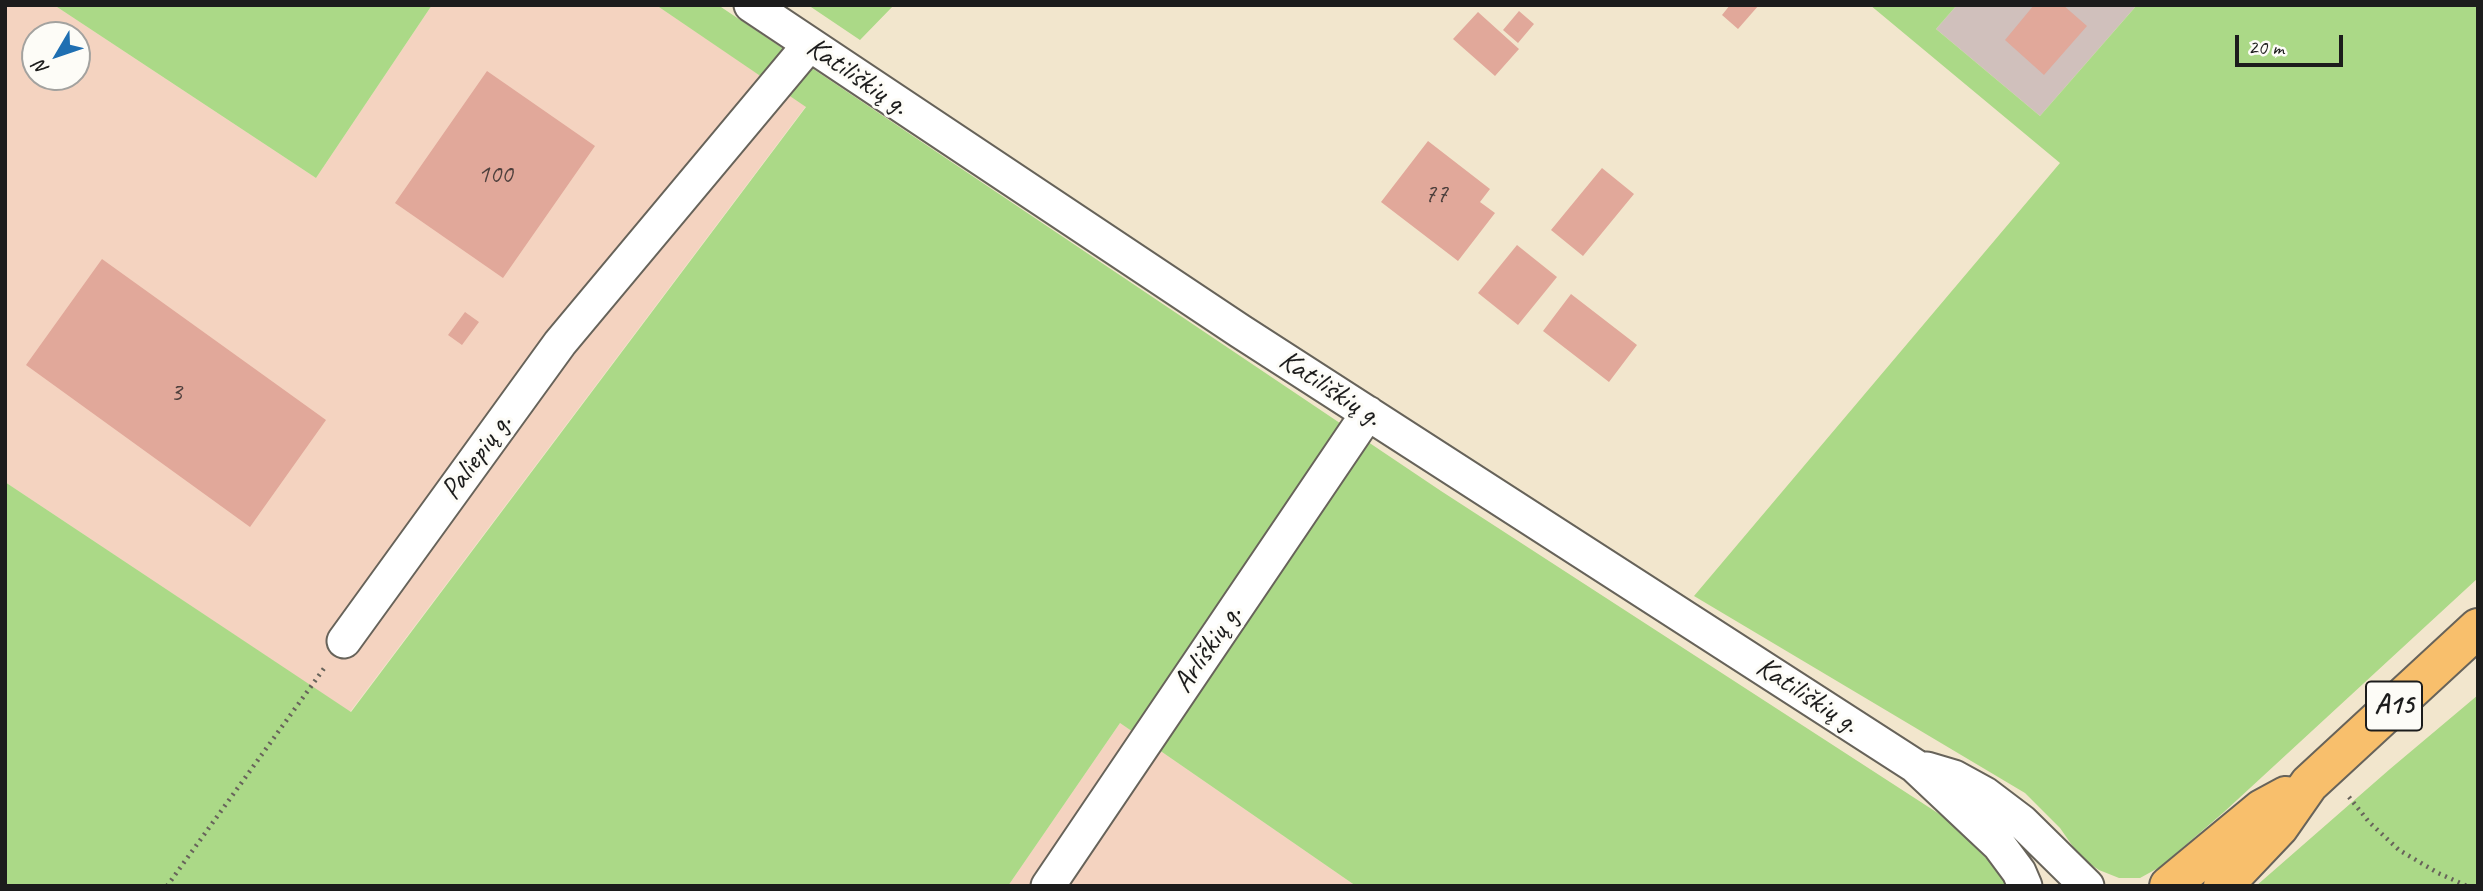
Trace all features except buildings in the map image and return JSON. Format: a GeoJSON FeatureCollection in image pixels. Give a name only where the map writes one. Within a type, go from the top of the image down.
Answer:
{"type":"FeatureCollection","features":[{"type":"Feature","properties":{"kind":"highway","name":"A15"},"geometry":{"type":"LineString","coordinates":[[2223,886],[2279,827],[2318,776],[2478,628]]}},
{"type":"Feature","properties":{"kind":"highway","name":"A15"},"geometry":{"type":"LineString","coordinates":[[2169,886],[2262,810],[2318,776]]}},
{"type":"Feature","properties":{"kind":"street","name":"Katiliškių g."},"geometry":{"type":"LineString","coordinates":[[751,5],[1368,413],[1914,766],[1999,845],[2019,872],[2025,886]]}},
{"type":"Feature","properties":{"kind":"street","name":"Paliepių g."},"geometry":{"type":"LineString","coordinates":[[344,641],[560,343],[809,45]]}},
{"type":"Feature","properties":{"kind":"street","name":"Arliškių g."},"geometry":{"type":"LineString","coordinates":[[1048,886],[1368,413]]}},
{"type":"Feature","properties":{"kind":"street","name":"Katiliškių g."},"geometry":{"type":"LineString","coordinates":[[1914,766],[1954,777],[1985,794],[2022,822],[2087,886]]}},
{"type":"Feature","properties":{"kind":"path"},"geometry":{"type":"LineString","coordinates":[[167,886],[344,641]]}},
{"type":"Feature","properties":{"kind":"path"},"geometry":{"type":"LineString","coordinates":[[2318,776],[2399,850],[2467,886]]}},
{"type":"Feature","properties":{"kind":"shaded area"},"geometry":{"type":"Polygon","coordinates":[[[5,5],[54,5],[78,21],[21,21],[21,91],[91,91],[91,29],[316,178],[432,5],[656,5],[806,106],[350,712],[5,482],[5,5]]]}},
{"type":"Feature","properties":{"kind":"shaded area"},"geometry":{"type":"Polygon","coordinates":[[[1957,5],[2137,5],[2040,116],[1936,29],[1957,5]]]}},
{"type":"Feature","properties":{"kind":"shaded area"},"geometry":{"type":"Polygon","coordinates":[[[1120,723],[1356,886],[1008,886],[1120,723]]]}},
{"type":"Feature","properties":{"kind":"green space"},"geometry":{"type":"Polygon","coordinates":[[[54,5],[432,5],[316,178],[91,29],[91,21],[78,21],[54,5]]]}},
{"type":"Feature","properties":{"kind":"green space"},"geometry":{"type":"Polygon","coordinates":[[[656,5],[718,5],[1441,491],[1947,819],[1999,871],[2006,886],[1356,886],[1120,723],[1008,886],[5,886],[5,482],[351,712],[806,107],[656,5]]]}},
{"type":"Feature","properties":{"kind":"green space"},"geometry":{"type":"Polygon","coordinates":[[[808,5],[894,5],[860,40],[808,5]]]}},
{"type":"Feature","properties":{"kind":"green space"},"geometry":{"type":"Polygon","coordinates":[[[1870,5],[1957,5],[1936,29],[2040,116],[2137,5],[2478,5],[2478,578],[2224,812],[2160,867],[2140,878],[2119,878],[2099,870],[2081,858],[2060,828],[2025,793],[1694,596],[2060,163],[1870,5]]]}},
{"type":"Feature","properties":{"kind":"green space"},"geometry":{"type":"Polygon","coordinates":[[[2478,695],[2478,886],[2256,886],[2390,769],[2478,695]]]}}]}
